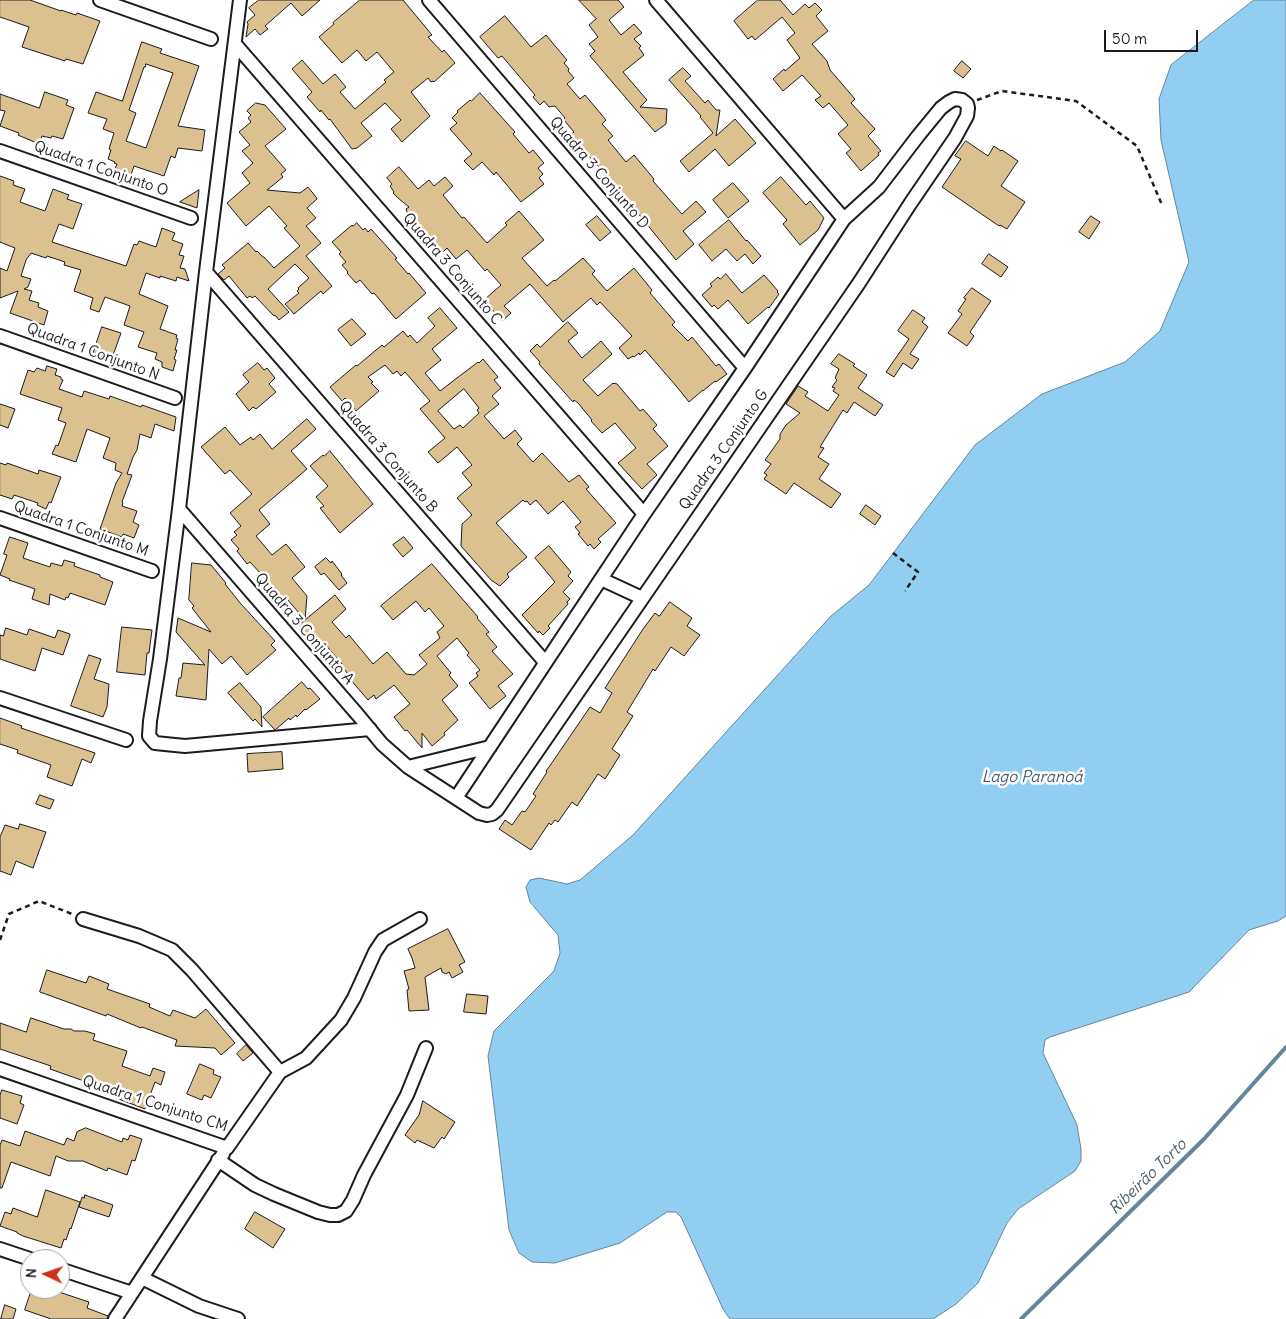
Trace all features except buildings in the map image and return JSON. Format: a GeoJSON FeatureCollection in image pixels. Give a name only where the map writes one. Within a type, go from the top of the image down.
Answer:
{"type":"FeatureCollection","features":[{"type":"Feature","properties":{"kind":"street"},"geometry":{"type":"LineString","coordinates":[[100,0],[211,39]]}},
{"type":"Feature","properties":{"kind":"street"},"geometry":{"type":"LineString","coordinates":[[240,0],[179,509],[149,736],[155,743],[185,746],[370,729]]}},
{"type":"Feature","properties":{"kind":"street","name":"Quadra 3 Conjunto D"},"geometry":{"type":"LineString","coordinates":[[429,0],[744,368]]}},
{"type":"Feature","properties":{"kind":"street"},"geometry":{"type":"LineString","coordinates":[[656,0],[844,218]]}},
{"type":"Feature","properties":{"kind":"street","name":"Quadra 3 Conjunto C"},"geometry":{"type":"LineString","coordinates":[[235,44],[644,514]]}},
{"type":"Feature","properties":{"kind":"street"},"geometry":{"type":"LineString","coordinates":[[456,798],[644,514],[844,218],[878,187],[941,108],[955,99],[962,100],[967,104]]}},
{"type":"Feature","properties":{"kind":"street","name":"Quadra 3 Conjunto G"},"geometry":{"type":"LineString","coordinates":[[497,810],[859,283],[910,204],[956,138],[967,116],[967,104]]}},
{"type":"Feature","properties":{"kind":"street","name":"Quadra 1 Conjunto O"},"geometry":{"type":"LineString","coordinates":[[0,151],[191,218]]}},
{"type":"Feature","properties":{"kind":"street","name":"Quadra 3 Conjunto B"},"geometry":{"type":"LineString","coordinates":[[206,272],[545,662]]}},
{"type":"Feature","properties":{"kind":"street","name":"Quadra 1 Conjunto N"},"geometry":{"type":"LineString","coordinates":[[0,336],[175,398]]}},
{"type":"Feature","properties":{"kind":"street","name":"Quadra 3 Conjunto A"},"geometry":{"type":"LineString","coordinates":[[179,509],[382,744],[408,767],[478,812],[486,815],[492,814],[497,810]]}},
{"type":"Feature","properties":{"kind":"street","name":"Quadra 1 Conjunto M"},"geometry":{"type":"LineString","coordinates":[[0,518],[152,571]]}},
{"type":"Feature","properties":{"kind":"street"},"geometry":{"type":"LineString","coordinates":[[601,579],[642,598]]}},
{"type":"Feature","properties":{"kind":"street"},"geometry":{"type":"LineString","coordinates":[[0,698],[126,740]]}},
{"type":"Feature","properties":{"kind":"street"},"geometry":{"type":"LineString","coordinates":[[408,767],[490,747]]}},
{"type":"Feature","properties":{"kind":"street"},"geometry":{"type":"LineString","coordinates":[[83,919],[140,936],[172,950],[192,970],[280,1072],[306,1058],[341,1020],[354,998],[375,952],[383,940],[420,919]]}},
{"type":"Feature","properties":{"kind":"street"},"geometry":{"type":"LineString","coordinates":[[218,1160],[255,1185],[318,1212],[338,1215],[346,1211],[407,1095],[426,1048]]}},
{"type":"Feature","properties":{"kind":"street","name":"Quadra 1 Conjunto CM"},"geometry":{"type":"LineString","coordinates":[[0,1069],[227,1148],[280,1072]]}},
{"type":"Feature","properties":{"kind":"street"},"geometry":{"type":"LineString","coordinates":[[115,1319],[227,1148]]}},
{"type":"Feature","properties":{"kind":"street"},"geometry":{"type":"LineString","coordinates":[[0,1249],[20,1256]]}},
{"type":"Feature","properties":{"kind":"street"},"geometry":{"type":"LineString","coordinates":[[70,1272],[132,1294]]}},
{"type":"Feature","properties":{"kind":"street"},"geometry":{"type":"LineString","coordinates":[[142,1278],[198,1306],[238,1319]]}},
{"type":"Feature","properties":{"kind":"path"},"geometry":{"type":"LineString","coordinates":[[967,104],[1002,91],[1076,101],[1137,146],[1162,205]]}},
{"type":"Feature","properties":{"kind":"path"},"geometry":{"type":"LineString","coordinates":[[893,553],[918,572],[905,590]]}},
{"type":"Feature","properties":{"kind":"path"},"geometry":{"type":"LineString","coordinates":[[0,940],[9,914],[39,901],[83,919]]}},
{"type":"Feature","properties":{"kind":"water","name":"Lago Paranoá"},"geometry":{"type":"Polygon","coordinates":[[[1254,0],[1286,0],[1286,916],[1278,921],[1249,930],[1189,992],[1045,1040],[1043,1053],[1077,1125],[1081,1161],[1075,1171],[1018,1209],[1007,1223],[978,1283],[956,1304],[933,1319],[730,1319],[723,1309],[681,1217],[676,1212],[667,1212],[620,1243],[555,1263],[532,1262],[519,1253],[509,1230],[488,1056],[494,1031],[554,971],[560,953],[558,935],[530,902],[526,887],[530,880],[539,878],[567,884],[580,880],[633,835],[831,616],[869,585],[975,445],[1042,394],[1125,362],[1160,331],[1189,262],[1161,140],[1159,99],[1171,65],[1254,0]]]}},
{"type":"Feature","properties":{"kind":"waterway","name":"Ribeirão Torto"},"geometry":{"type":"LineString","coordinates":[[1021,1319],[1204,1139],[1286,1047]]}}]}
